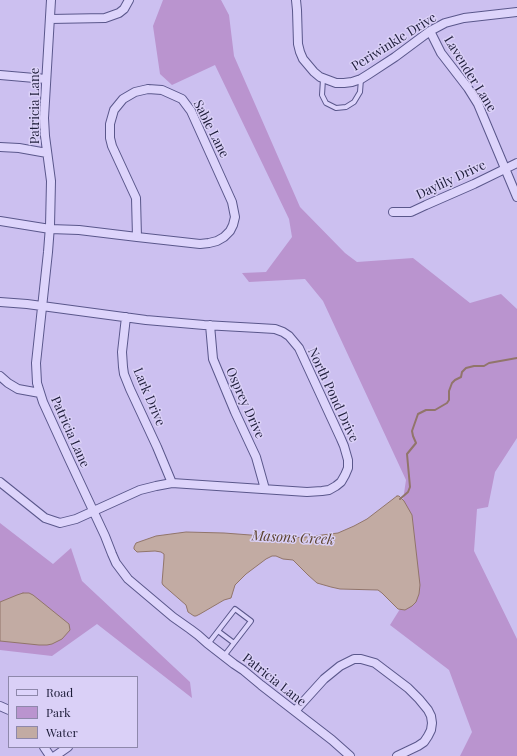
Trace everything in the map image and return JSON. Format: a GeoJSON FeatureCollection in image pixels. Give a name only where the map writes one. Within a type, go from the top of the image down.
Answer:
{"type":"FeatureCollection","features":[{"type":"Feature","properties":{"kind":"street","name":"Patricia Lane"},"geometry":{"type":"LineString","coordinates":[[51,0],[44,118],[51,185],[50,229],[36,363],[37,383],[40,393],[116,563],[128,579],[173,617],[340,746],[350,756]]}},
{"type":"Feature","properties":{"kind":"street"},"geometry":{"type":"LineString","coordinates":[[50,19],[105,18],[119,13],[129,0]]}},
{"type":"Feature","properties":{"kind":"street","name":"Periwinkle Drive"},"geometry":{"type":"LineString","coordinates":[[296,0],[298,14],[297,35],[300,52],[308,66],[314,72],[323,78],[336,83],[352,82],[361,79],[444,23],[459,19],[517,12]]}},
{"type":"Feature","properties":{"kind":"street","name":"Lavender Lane"},"geometry":{"type":"LineString","coordinates":[[430,31],[441,53],[468,88],[478,104],[517,197]]}},
{"type":"Feature","properties":{"kind":"street"},"geometry":{"type":"LineString","coordinates":[[0,75],[46,79]]}},
{"type":"Feature","properties":{"kind":"street","name":"Sable Lane"},"geometry":{"type":"LineString","coordinates":[[0,221],[50,229],[79,230],[137,237],[192,243],[209,243],[224,237],[234,224],[235,217],[229,195],[201,132],[187,105],[182,99],[162,90],[141,90],[128,95],[114,110],[110,124],[110,138],[112,146],[136,198],[137,237]]}},
{"type":"Feature","properties":{"kind":"street"},"geometry":{"type":"LineString","coordinates":[[0,147],[47,152]]}},
{"type":"Feature","properties":{"kind":"street","name":"Daylily Drive"},"geometry":{"type":"LineString","coordinates":[[393,212],[411,212],[517,163]]}},
{"type":"Feature","properties":{"kind":"street","name":"North Pond Drive"},"geometry":{"type":"LineString","coordinates":[[0,302],[185,323],[275,329],[282,332],[289,336],[299,348],[344,446],[348,460],[348,468],[341,482],[329,490],[315,492],[172,483],[140,490],[76,519],[60,523],[45,518],[0,482]]}},
{"type":"Feature","properties":{"kind":"street","name":"Lark Drive"},"geometry":{"type":"LineString","coordinates":[[126,317],[122,352],[124,374],[172,483]]}},
{"type":"Feature","properties":{"kind":"street","name":"Osprey Drive"},"geometry":{"type":"LineString","coordinates":[[210,325],[213,359],[256,457],[265,489]]}},
{"type":"Feature","properties":{"kind":"street"},"geometry":{"type":"LineString","coordinates":[[0,376],[18,389],[40,393]]}},
{"type":"Feature","properties":{"kind":"street"},"geometry":{"type":"LineString","coordinates":[[294,711],[324,679],[340,666],[354,659],[361,659],[375,663],[420,699],[431,716],[431,730],[424,742],[397,756]]}},
{"type":"Feature","properties":{"kind":"street"},"geometry":{"type":"LineString","coordinates":[[55,756],[67,748]]}},
{"type":"Feature","properties":{"kind":"lane"},"geometry":{"type":"LineString","coordinates":[[323,78],[322,95],[326,103],[336,108],[346,107],[354,102],[360,92],[361,79]]}},
{"type":"Feature","properties":{"kind":"lane"},"geometry":{"type":"LineString","coordinates":[[208,644],[234,608],[251,621],[224,656]]}},
{"type":"Feature","properties":{"kind":"lane"},"geometry":{"type":"LineString","coordinates":[[218,631],[234,643]]}},
{"type":"Feature","properties":{"kind":"green space"},"geometry":{"type":"Polygon","coordinates":[[[163,0],[221,0],[229,15],[234,56],[300,207],[345,253],[357,262],[413,258],[470,303],[501,294],[517,309],[517,438],[495,472],[488,507],[477,509],[474,551],[517,639],[517,756],[460,756],[472,732],[449,670],[390,625],[400,609],[414,604],[412,518],[403,500],[406,480],[323,301],[305,279],[249,282],[242,273],[266,272],[292,237],[289,219],[215,65],[172,85],[160,74],[153,26],[163,0]]]}},
{"type":"Feature","properties":{"kind":"green space"},"geometry":{"type":"Polygon","coordinates":[[[0,523],[53,564],[71,548],[82,581],[190,682],[192,698],[97,624],[52,656],[0,650],[0,523]]]}},
{"type":"Feature","properties":{"kind":"water"},"geometry":{"type":"Polygon","coordinates":[[[397,496],[404,501],[412,515],[420,585],[416,602],[405,610],[398,609],[378,590],[340,589],[317,583],[293,560],[272,556],[246,574],[235,585],[231,598],[224,600],[194,616],[188,612],[186,605],[162,583],[164,554],[155,551],[137,552],[134,549],[136,543],[156,536],[186,532],[290,538],[338,533],[367,519],[397,496]]]}},
{"type":"Feature","properties":{"kind":"water"},"geometry":{"type":"Polygon","coordinates":[[[23,593],[33,595],[69,624],[70,630],[62,639],[47,645],[0,641],[0,602],[23,593]]]}},
{"type":"Feature","properties":{"kind":"waterway","name":"Masons Creek"},"geometry":{"type":"LineString","coordinates":[[400,499],[408,492],[410,487],[407,454],[416,443],[412,431],[418,414],[426,410],[435,410],[447,403],[449,400],[449,391],[452,383],[461,377],[462,372],[466,368],[484,366],[489,363],[517,358]]}}]}
